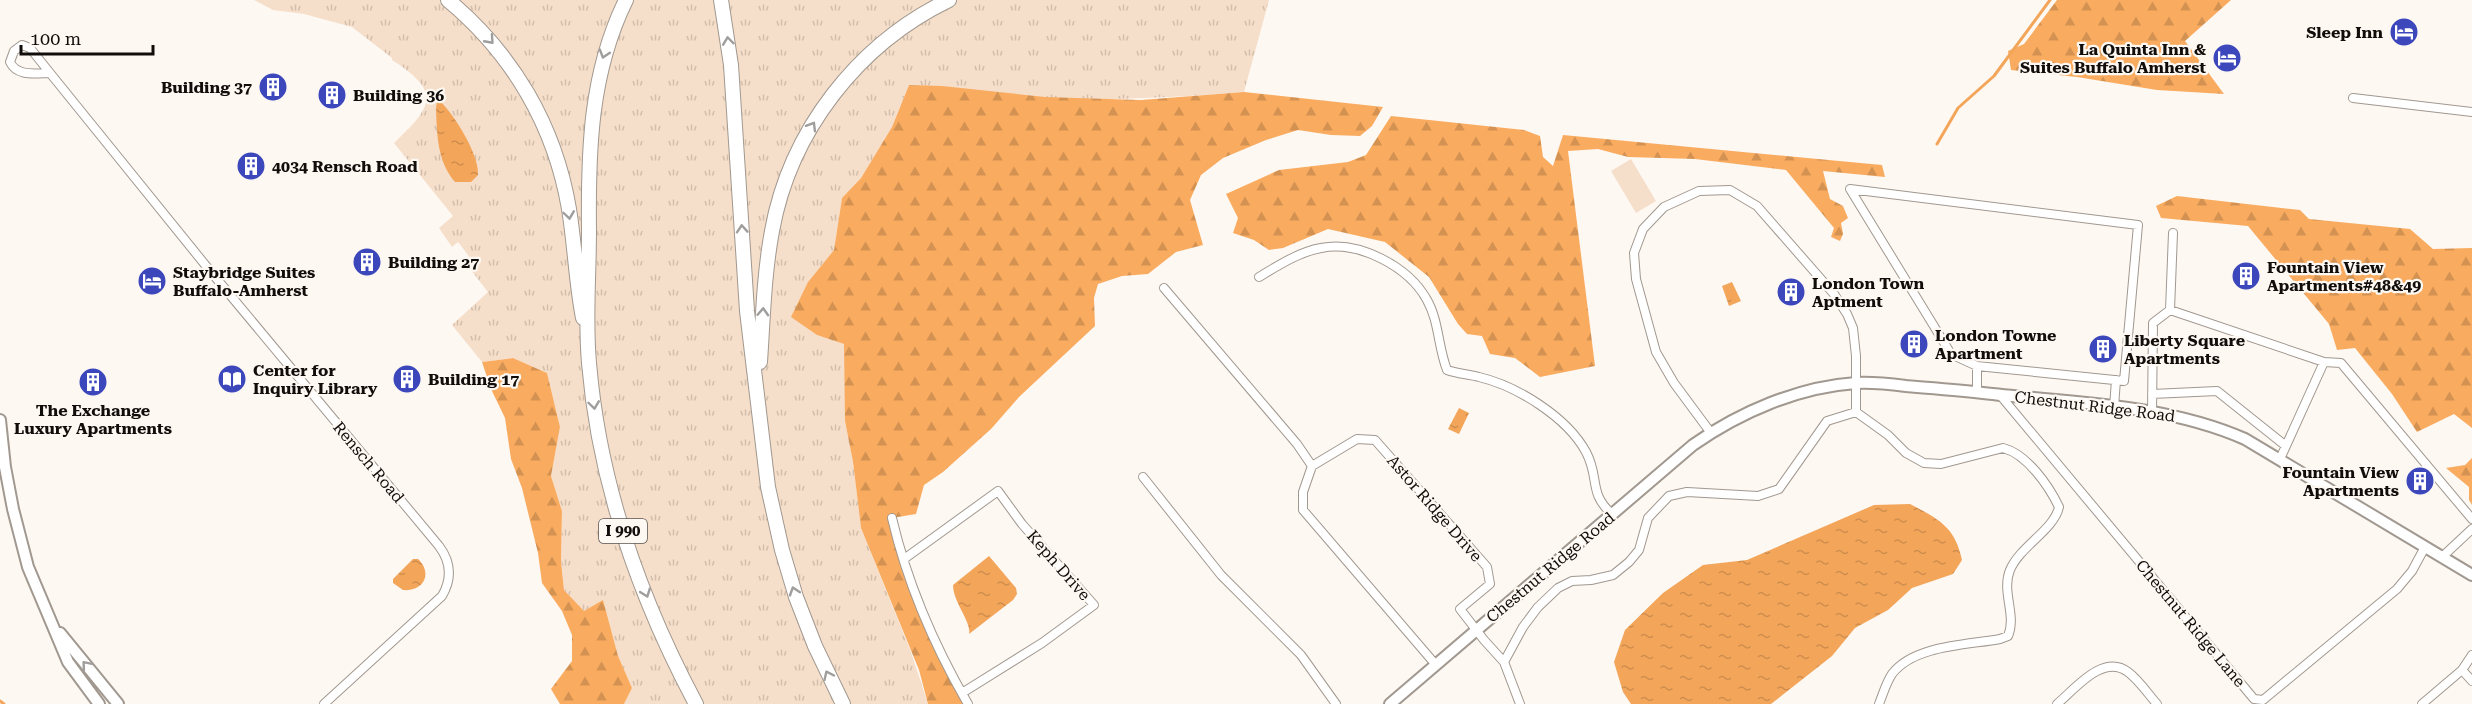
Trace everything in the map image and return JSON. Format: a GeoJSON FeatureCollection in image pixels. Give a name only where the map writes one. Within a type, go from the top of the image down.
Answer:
{"type":"FeatureCollection","features":[{"type":"Feature","properties":{"kind":"highway"},"geometry":{"type":"LineString","coordinates":[[448,0],[481,30],[512,67],[529,94],[549,136],[560,166],[566,195],[578,295],[588,347]]}},
{"type":"Feature","properties":{"kind":"highway"},"geometry":{"type":"LineString","coordinates":[[588,347],[589,181],[592,116],[602,60],[626,0]]}},
{"type":"Feature","properties":{"kind":"highway"},"geometry":{"type":"LineString","coordinates":[[721,0],[730,65],[747,311],[766,471],[782,550],[807,627],[843,704]]}},
{"type":"Feature","properties":{"kind":"highway"},"geometry":{"type":"LineString","coordinates":[[758,392],[764,285],[772,229],[780,198],[798,152],[831,98],[863,61],[900,30],[949,0]]}},
{"type":"Feature","properties":{"kind":"highway","name":"I 990"},"geometry":{"type":"LineString","coordinates":[[588,347],[598,431],[621,525],[654,616],[696,704]]}},
{"type":"Feature","properties":{"kind":"street","name":"Rensch Road"},"geometry":{"type":"LineString","coordinates":[[50,73],[22,73],[16,70],[10,62],[11,56],[18,47],[26,46],[50,73],[446,557],[449,577],[446,590],[438,601],[324,704]]}},
{"type":"Feature","properties":{"kind":"street"},"geometry":{"type":"LineString","coordinates":[[2353,98],[2472,112]]}},
{"type":"Feature","properties":{"kind":"street"},"geometry":{"type":"LineString","coordinates":[[1850,189],[2138,225],[2124,381],[1977,366],[1951,354],[1850,189]]}},
{"type":"Feature","properties":{"kind":"street"},"geometry":{"type":"LineString","coordinates":[[1711,432],[1674,383],[1656,352],[1636,279],[1634,253],[1643,229],[1664,207],[1699,191],[1730,190],[1757,206],[1834,294],[1853,328],[1857,383],[1856,412]]}},
{"type":"Feature","properties":{"kind":"street"},"geometry":{"type":"LineString","coordinates":[[2170,310],[2173,233]]}},
{"type":"Feature","properties":{"kind":"street"},"geometry":{"type":"LineString","coordinates":[[1259,277],[1289,259],[1322,248],[1349,248],[1383,260],[1405,274],[1427,299],[1437,326],[1447,370],[1480,377],[1519,392],[1551,412],[1586,452],[1595,475],[1596,494],[1600,503],[1612,514]]}},
{"type":"Feature","properties":{"kind":"street"},"geometry":{"type":"LineString","coordinates":[[1164,288],[1297,444],[1312,466],[1303,492],[1303,510],[1436,665]]}},
{"type":"Feature","properties":{"kind":"street"},"geometry":{"type":"LineString","coordinates":[[2170,310],[2324,362],[2341,363],[2472,519]]}},
{"type":"Feature","properties":{"kind":"street"},"geometry":{"type":"LineString","coordinates":[[2152,412],[2153,323],[2170,310]]}},
{"type":"Feature","properties":{"kind":"street"},"geometry":{"type":"LineString","coordinates":[[2280,459],[2324,362]]}},
{"type":"Feature","properties":{"kind":"street"},"geometry":{"type":"LineString","coordinates":[[1977,366],[1977,392]]}},
{"type":"Feature","properties":{"kind":"street"},"geometry":{"type":"LineString","coordinates":[[2114,407],[2116,380]]}},
{"type":"Feature","properties":{"kind":"street","name":"Chestnut Ridge Road"},"geometry":{"type":"LineString","coordinates":[[1390,704],[1711,432],[1776,401],[1818,389],[1857,383],[1977,392],[2114,407],[2152,412],[2216,426],[2280,459],[2472,575]]}},
{"type":"Feature","properties":{"kind":"street"},"geometry":{"type":"LineString","coordinates":[[2152,394],[2217,391],[2286,446]]}},
{"type":"Feature","properties":{"kind":"street","name":"Chestnut Ridge Lane"},"geometry":{"type":"LineString","coordinates":[[2000,395],[2254,699],[2263,700],[2397,589],[2412,571],[2425,547]]}},
{"type":"Feature","properties":{"kind":"street"},"geometry":{"type":"LineString","coordinates":[[1504,662],[1523,627],[1538,607],[1557,588],[1572,580],[1591,580],[1613,575],[1629,562],[1639,550],[1648,518],[1669,496],[1687,492],[1758,496],[1779,489],[1827,421],[1856,412]]}},
{"type":"Feature","properties":{"kind":"street"},"geometry":{"type":"LineString","coordinates":[[1856,412],[1888,435],[1906,453],[1924,463],[1941,465],[2003,448],[2010,450],[2029,466],[2049,489],[2059,507],[2052,522],[2032,541],[2010,572],[2007,584],[2011,624],[2008,636],[1929,651],[1914,658],[1894,672],[1879,704]]}},
{"type":"Feature","properties":{"kind":"street"},"geometry":{"type":"LineString","coordinates":[[0,420],[5,467],[22,550],[68,662],[99,704]]}},
{"type":"Feature","properties":{"kind":"street","name":"Astor Ridge Drive"},"geometry":{"type":"LineString","coordinates":[[1312,466],[1357,439],[1375,440],[1487,567],[1490,584],[1460,609],[1476,630]]}},
{"type":"Feature","properties":{"kind":"street"},"geometry":{"type":"LineString","coordinates":[[1143,477],[1221,575],[1301,655],[1336,704]]}},
{"type":"Feature","properties":{"kind":"street","name":"Keph Drive"},"geometry":{"type":"LineString","coordinates":[[904,559],[998,491],[1022,524],[1094,605],[1042,644],[962,693]]}},
{"type":"Feature","properties":{"kind":"street"},"geometry":{"type":"LineString","coordinates":[[891,518],[930,630],[968,704]]}},
{"type":"Feature","properties":{"kind":"street"},"geometry":{"type":"LineString","coordinates":[[2442,557],[2472,529]]}},
{"type":"Feature","properties":{"kind":"street"},"geometry":{"type":"LineString","coordinates":[[54,626],[118,704]]}},
{"type":"Feature","properties":{"kind":"street"},"geometry":{"type":"LineString","coordinates":[[1476,630],[1504,662],[1520,704]]}},
{"type":"Feature","properties":{"kind":"street"},"geometry":{"type":"LineString","coordinates":[[2422,704],[2462,670],[2472,655]]}},
{"type":"Feature","properties":{"kind":"street"},"geometry":{"type":"LineString","coordinates":[[2057,704],[2096,671],[2110,667],[2131,674],[2157,704]]}},
{"type":"Feature","properties":{"kind":"street"},"geometry":{"type":"LineString","coordinates":[[2462,670],[2472,681]]}},
{"type":"Feature","properties":{"kind":"green space"},"geometry":{"type":"Polygon","coordinates":[[[254,0],[1269,0],[1244,92],[1145,98],[1071,99],[909,85],[892,127],[861,178],[842,198],[834,250],[808,282],[817,335],[845,344],[845,421],[853,462],[861,528],[911,652],[928,704],[624,704],[632,688],[618,657],[603,601],[584,611],[564,590],[561,559],[562,511],[551,476],[560,427],[547,373],[513,358],[482,362],[452,325],[488,292],[467,265],[471,259],[458,242],[452,247],[439,228],[453,216],[394,143],[424,109],[425,91],[419,81],[408,71],[352,27],[304,14],[273,10],[254,0]]]}},
{"type":"Feature","properties":{"kind":"green space"},"geometry":{"type":"Polygon","coordinates":[[[2057,0],[2231,0],[2185,41],[2224,94],[2157,90],[2077,77],[2011,70],[2008,51],[2024,44],[2057,0]]]}},
{"type":"Feature","properties":{"kind":"green space"},"geometry":{"type":"Polygon","coordinates":[[[909,85],[942,86],[1045,97],[1141,100],[1244,92],[1383,107],[1372,126],[1360,136],[1298,130],[1266,140],[1223,158],[1201,175],[1190,200],[1203,245],[1176,252],[1148,274],[1122,276],[1098,284],[1094,298],[1095,326],[1019,397],[991,429],[943,472],[924,485],[916,514],[892,518],[930,630],[968,704],[928,704],[919,670],[861,528],[853,462],[845,421],[844,344],[817,335],[791,317],[808,282],[834,250],[842,198],[861,178],[892,127],[909,85]]]}},
{"type":"Feature","properties":{"kind":"green space"},"geometry":{"type":"Polygon","coordinates":[[[1391,116],[1524,130],[1540,136],[1543,157],[1553,166],[1563,135],[1882,165],[1885,177],[1823,171],[1830,199],[1843,206],[1848,218],[1841,223],[1843,234],[1840,241],[1831,237],[1834,228],[1786,170],[1695,159],[1628,157],[1598,149],[1568,151],[1595,366],[1540,377],[1515,358],[1490,354],[1482,336],[1467,334],[1458,324],[1429,277],[1385,242],[1328,229],[1283,248],[1269,250],[1254,240],[1233,233],[1238,218],[1226,194],[1279,170],[1348,162],[1366,155],[1391,116]]]}},
{"type":"Feature","properties":{"kind":"green space"},"geometry":{"type":"Polygon","coordinates":[[[1631,159],[1656,201],[1636,213],[1611,171],[1631,159]]]}},
{"type":"Feature","properties":{"kind":"green space"},"geometry":{"type":"Polygon","coordinates":[[[2177,196],[2300,210],[2309,219],[2410,229],[2433,249],[2472,248],[2472,428],[2454,414],[2417,432],[2392,394],[2355,348],[2337,350],[2329,324],[2248,226],[2161,218],[2156,206],[2177,196]]]}},
{"type":"Feature","properties":{"kind":"green space"},"geometry":{"type":"Polygon","coordinates":[[[513,358],[547,373],[560,427],[551,476],[562,511],[561,561],[564,590],[584,611],[603,600],[618,656],[632,688],[624,704],[560,704],[551,689],[572,661],[572,635],[562,611],[542,583],[538,553],[522,488],[511,459],[505,418],[491,389],[482,362],[513,358]]]}},
{"type":"Feature","properties":{"kind":"green space"},"geometry":{"type":"Polygon","coordinates":[[[2472,458],[2472,505],[2469,500],[2469,487],[2446,468],[2465,465],[2472,458]]]}},
{"type":"Feature","properties":{"kind":"water"},"geometry":{"type":"Polygon","coordinates":[[[440,101],[459,125],[475,157],[478,175],[471,182],[455,182],[441,156],[436,108],[437,102],[440,101]]]}},
{"type":"Feature","properties":{"kind":"water"},"geometry":{"type":"Polygon","coordinates":[[[1732,282],[1741,301],[1729,306],[1722,286],[1732,282]]]}},
{"type":"Feature","properties":{"kind":"water"},"geometry":{"type":"Polygon","coordinates":[[[1459,408],[1469,413],[1459,434],[1448,429],[1459,408]]]}},
{"type":"Feature","properties":{"kind":"water"},"geometry":{"type":"Polygon","coordinates":[[[1910,504],[1937,519],[1955,539],[1962,560],[1953,574],[1912,588],[1888,610],[1855,628],[1832,656],[1771,704],[1631,704],[1623,692],[1614,662],[1625,630],[1663,593],[1703,565],[1747,560],[1874,505],[1910,504]]]}},
{"type":"Feature","properties":{"kind":"water"},"geometry":{"type":"Polygon","coordinates":[[[989,556],[1016,588],[1017,594],[1013,600],[969,634],[968,624],[956,598],[953,585],[989,556]]]}},
{"type":"Feature","properties":{"kind":"water"},"geometry":{"type":"Polygon","coordinates":[[[413,559],[418,559],[423,564],[424,581],[416,588],[403,590],[393,583],[393,579],[413,559]]]}},
{"type":"Feature","properties":{"kind":"waterway"},"geometry":{"type":"LineString","coordinates":[[1937,144],[1958,108],[1994,76],[2050,0]]}},
{"type":"Feature","properties":{"kind":"waterway"},"geometry":{"type":"LineString","coordinates":[[0,701],[4,704]]}},
{"type":"Feature","properties":{"kind":"place","name":"Sleep Inn"},"geometry":{"type":"Point","coordinates":[2404,32]}},
{"type":"Feature","properties":{"kind":"place","name":"La Quinta Inn & Suites Buffalo Amherst"},"geometry":{"type":"Point","coordinates":[2227,58]}},
{"type":"Feature","properties":{"kind":"place","name":"Building 37"},"geometry":{"type":"Point","coordinates":[273,87]}},
{"type":"Feature","properties":{"kind":"place","name":"Building 36"},"geometry":{"type":"Point","coordinates":[332,95]}},
{"type":"Feature","properties":{"kind":"place","name":"4034 Rensch Road"},"geometry":{"type":"Point","coordinates":[251,166]}},
{"type":"Feature","properties":{"kind":"place","name":"Building 27"},"geometry":{"type":"Point","coordinates":[367,262]}},
{"type":"Feature","properties":{"kind":"place","name":"Fountain View Apartments#48&49"},"geometry":{"type":"Point","coordinates":[2246,276]}},
{"type":"Feature","properties":{"kind":"place","name":"Staybridge Suites Buffalo-Amherst"},"geometry":{"type":"Point","coordinates":[152,281]}},
{"type":"Feature","properties":{"kind":"place","name":"London Town Aptment"},"geometry":{"type":"Point","coordinates":[1791,292]}},
{"type":"Feature","properties":{"kind":"place","name":"London Towne Apartment"},"geometry":{"type":"Point","coordinates":[1914,344]}},
{"type":"Feature","properties":{"kind":"place","name":"Liberty Square Apartments"},"geometry":{"type":"Point","coordinates":[2103,349]}},
{"type":"Feature","properties":{"kind":"place","name":"Center for Inquiry Library"},"geometry":{"type":"Point","coordinates":[232,379]}},
{"type":"Feature","properties":{"kind":"place","name":"Building 17"},"geometry":{"type":"Point","coordinates":[407,379]}},
{"type":"Feature","properties":{"kind":"place","name":"The Exchange Luxury Apartments"},"geometry":{"type":"Point","coordinates":[93,382]}},
{"type":"Feature","properties":{"kind":"place","name":"Fountain View Apartments"},"geometry":{"type":"Point","coordinates":[2420,481]}}]}
